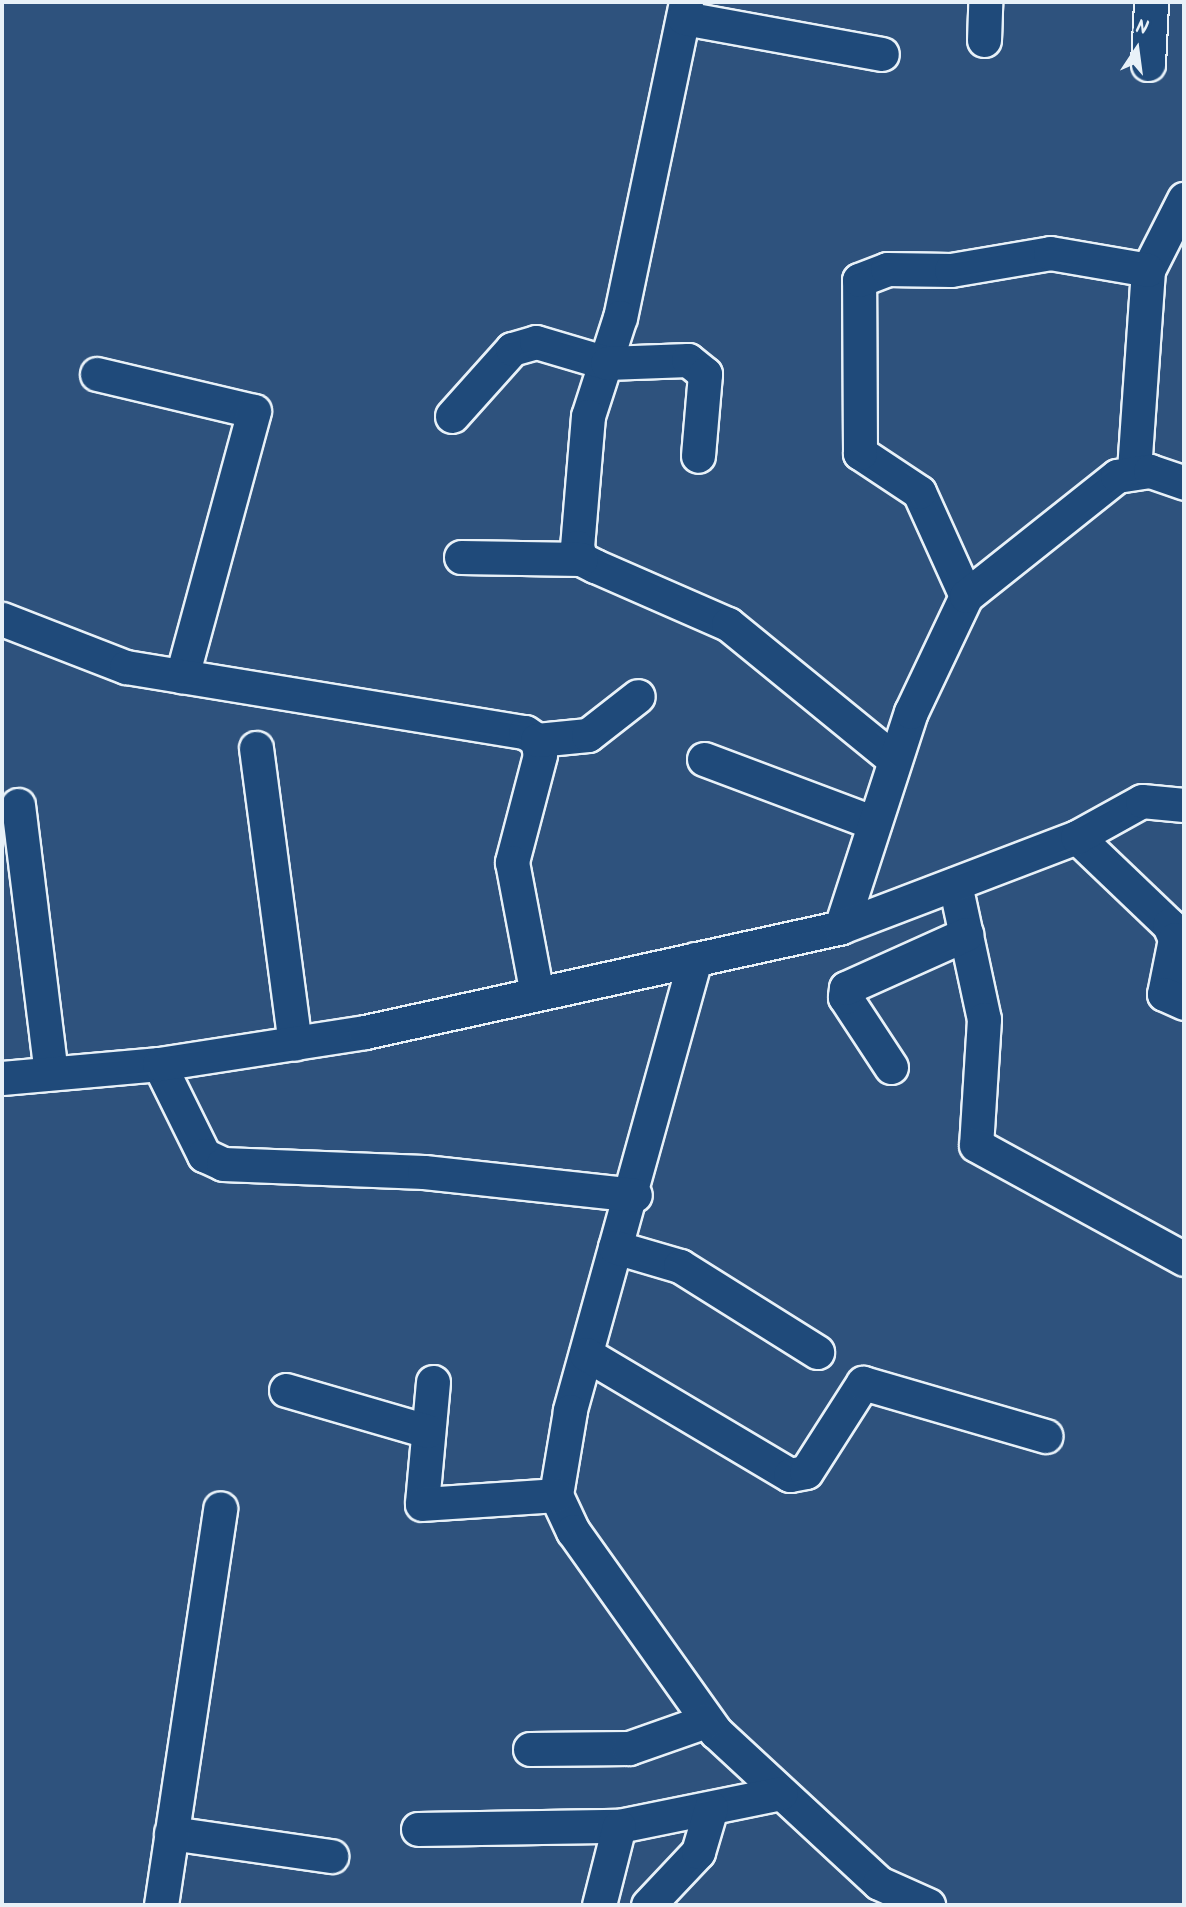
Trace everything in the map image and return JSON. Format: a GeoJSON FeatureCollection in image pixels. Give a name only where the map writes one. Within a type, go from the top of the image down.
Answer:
{"type":"FeatureCollection","features":[{"type":"Feature","properties":{"kind":"street"},"geometry":{"type":"LineString","coordinates":[[984,40],[985,2]]}},
{"type":"Feature","properties":{"kind":"street"},"geometry":{"type":"LineString","coordinates":[[1148,64],[1151,2]]}},
{"type":"Feature","properties":{"kind":"street"},"geometry":{"type":"LineString","coordinates":[[581,559],[577,547],[586,431],[620,317],[685,10],[882,54]]}},
{"type":"Feature","properties":{"kind":"street"},"geometry":{"type":"LineString","coordinates":[[1134,470],[1148,271],[1184,199]]}},
{"type":"Feature","properties":{"kind":"street"},"geometry":{"type":"LineString","coordinates":[[966,596],[919,492],[860,453],[859,280],[887,269],[951,270],[1051,253],[1148,271]]}},
{"type":"Feature","properties":{"kind":"street"},"geometry":{"type":"LineString","coordinates":[[453,416],[512,349],[536,342],[607,363],[698,364],[705,374],[698,456]]}},
{"type":"Feature","properties":{"kind":"street"},"geometry":{"type":"LineString","coordinates":[[97,373],[254,411],[232,500],[182,676]]}},
{"type":"Feature","properties":{"kind":"street"},"geometry":{"type":"LineString","coordinates":[[841,926],[895,761],[966,596],[1117,476],[1134,470],[1184,483]]}},
{"type":"Feature","properties":{"kind":"street"},"geometry":{"type":"LineString","coordinates":[[461,557],[581,559],[728,624],[895,761]]}},
{"type":"Feature","properties":{"kind":"street"},"geometry":{"type":"LineString","coordinates":[[2,620],[126,667],[525,732],[537,740],[588,735],[638,696]]}},
{"type":"Feature","properties":{"kind":"street"},"geometry":{"type":"LineString","coordinates":[[537,740],[540,755],[512,862],[537,994]]}},
{"type":"Feature","properties":{"kind":"street"},"geometry":{"type":"LineString","coordinates":[[256,748],[295,1043]]}},
{"type":"Feature","properties":{"kind":"street"},"geometry":{"type":"LineString","coordinates":[[704,759],[874,823]]}},
{"type":"Feature","properties":{"kind":"street"},"geometry":{"type":"LineString","coordinates":[[2,1078],[159,1064],[295,1043],[537,994],[841,926],[1077,837],[1142,801],[1184,805]]}},
{"type":"Feature","properties":{"kind":"street"},"geometry":{"type":"LineString","coordinates":[[18,805],[51,1073]]}},
{"type":"Feature","properties":{"kind":"street"},"geometry":{"type":"LineString","coordinates":[[1077,837],[1169,925],[1175,939],[1164,994],[1184,1003]]}},
{"type":"Feature","properties":{"kind":"street"},"geometry":{"type":"LineString","coordinates":[[955,884],[984,1020],[976,1145],[1184,1259]]}},
{"type":"Feature","properties":{"kind":"street"},"geometry":{"type":"LineString","coordinates":[[891,1067],[845,997],[846,988],[966,934]]}},
{"type":"Feature","properties":{"kind":"street"},"geometry":{"type":"LineString","coordinates":[[695,959],[635,1195],[615,1247],[586,1354],[556,1495],[573,1531],[706,1721],[782,1793],[877,1894],[928,1905]]}},
{"type":"Feature","properties":{"kind":"street"},"geometry":{"type":"LineString","coordinates":[[159,1064],[204,1154],[222,1164],[424,1172],[635,1195]]}},
{"type":"Feature","properties":{"kind":"street"},"geometry":{"type":"LineString","coordinates":[[615,1247],[680,1266],[817,1352]]}},
{"type":"Feature","properties":{"kind":"street"},"geometry":{"type":"LineString","coordinates":[[586,1354],[790,1475],[806,1472],[863,1383],[1045,1436]]}},
{"type":"Feature","properties":{"kind":"street"},"geometry":{"type":"LineString","coordinates":[[433,1382],[426,1431],[422,1504],[556,1495]]}},
{"type":"Feature","properties":{"kind":"street"},"geometry":{"type":"LineString","coordinates":[[286,1390],[426,1431]]}},
{"type":"Feature","properties":{"kind":"street"},"geometry":{"type":"LineString","coordinates":[[160,1905],[220,1508]]}},
{"type":"Feature","properties":{"kind":"street"},"geometry":{"type":"LineString","coordinates":[[530,1749],[629,1748],[706,1721]]}},
{"type":"Feature","properties":{"kind":"street"},"geometry":{"type":"LineString","coordinates":[[418,1829],[619,1826],[782,1793]]}},
{"type":"Feature","properties":{"kind":"street"},"geometry":{"type":"LineString","coordinates":[[648,1905],[698,1852],[710,1808]]}},
{"type":"Feature","properties":{"kind":"street"},"geometry":{"type":"LineString","coordinates":[[599,1905],[619,1826]]}},
{"type":"Feature","properties":{"kind":"street"},"geometry":{"type":"LineString","coordinates":[[171,1833],[331,1856]]}}]}
